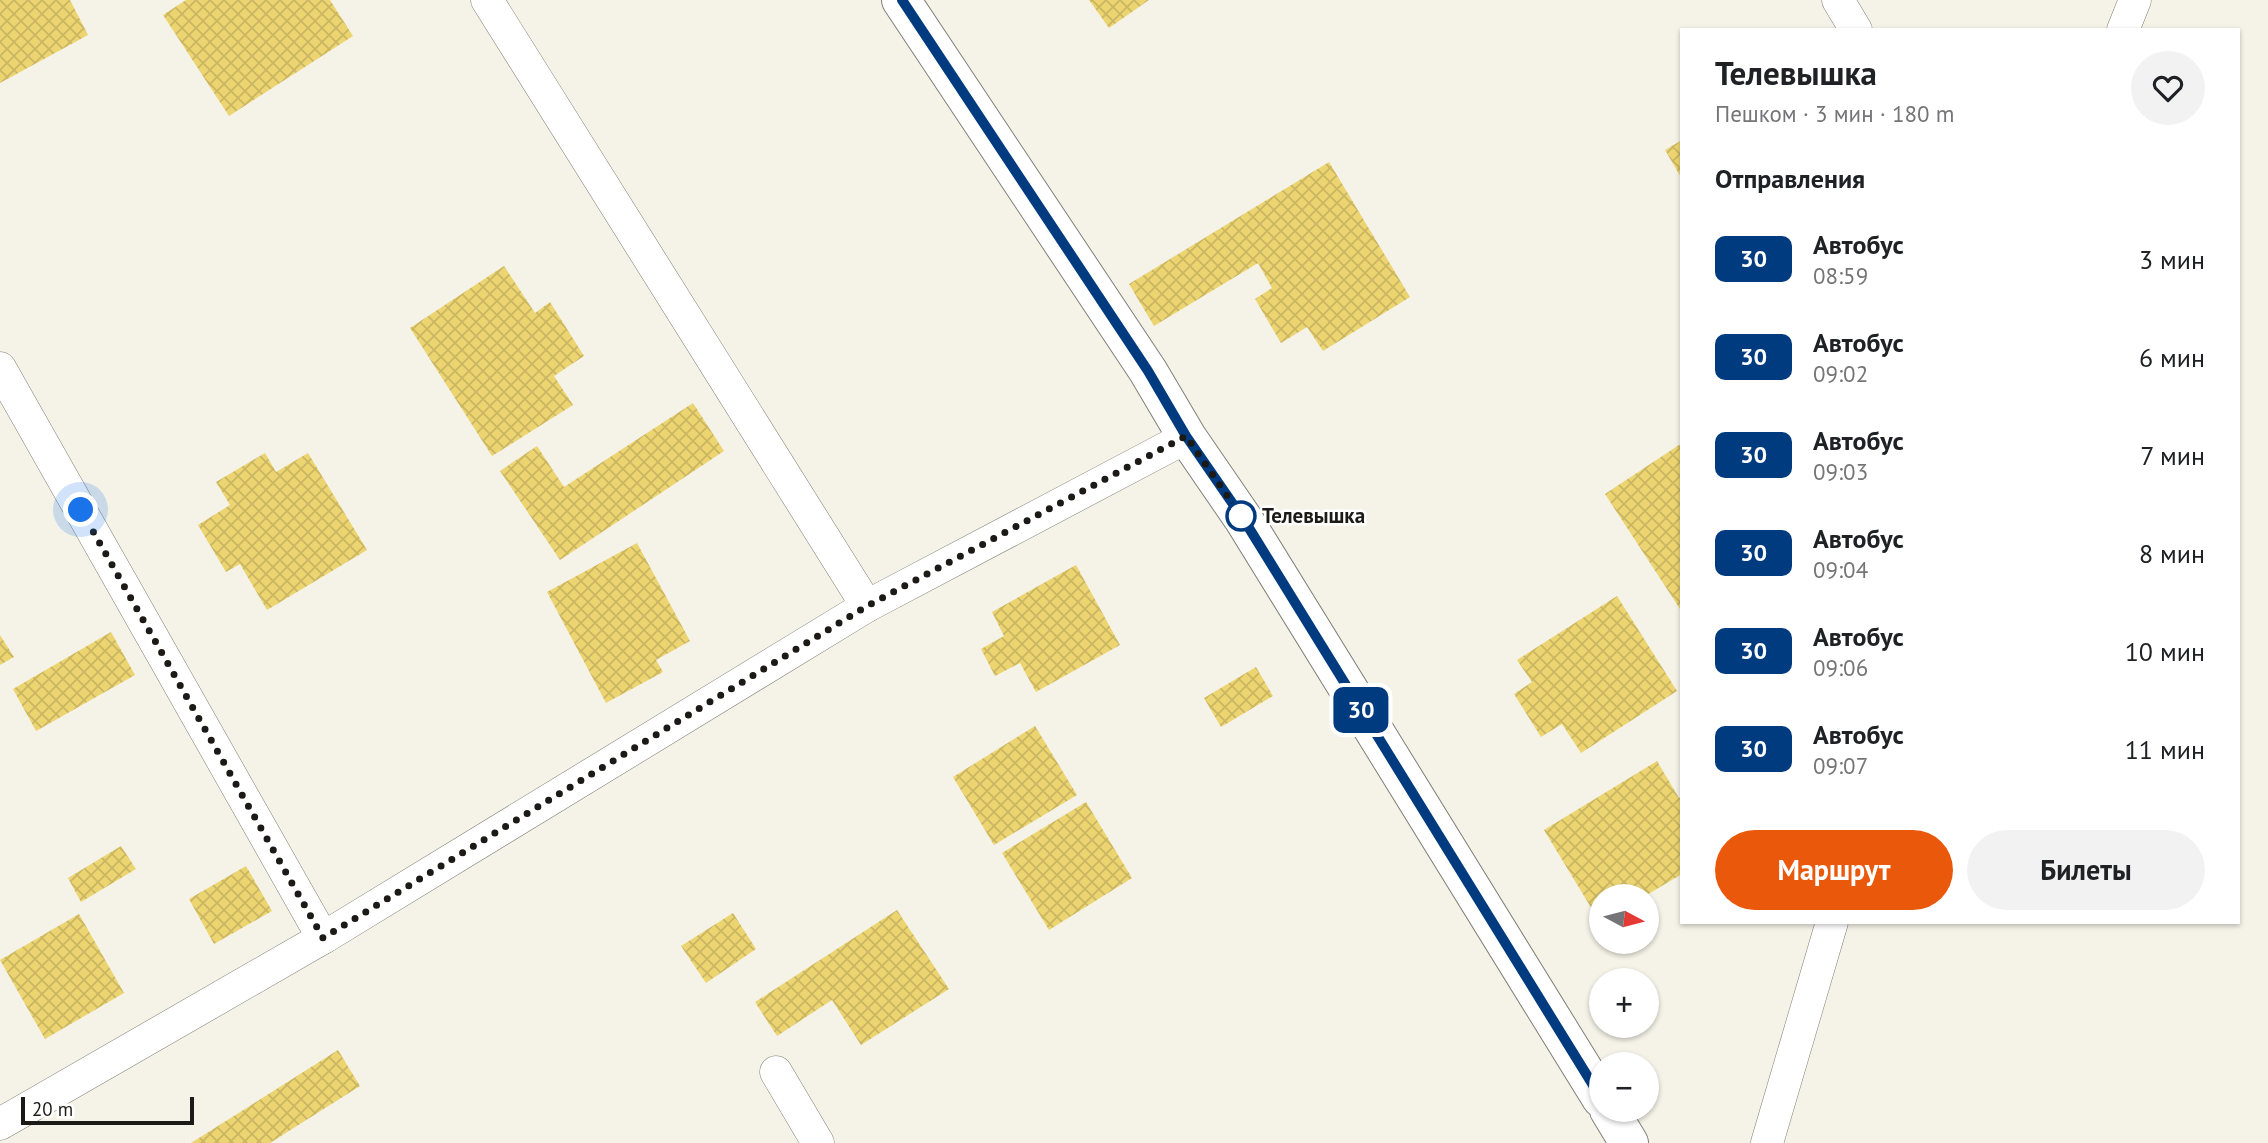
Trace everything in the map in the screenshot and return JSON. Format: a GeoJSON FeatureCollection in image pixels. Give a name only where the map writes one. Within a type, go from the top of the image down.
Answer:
{"type":"FeatureCollection","features":[{"type":"Feature","properties":{"kind":"street"},"geometry":{"type":"LineString","coordinates":[[901,0],[1148,371],[1186,436],[1244,520],[1589,1079]]}},
{"type":"Feature","properties":{"kind":"street"},"geometry":{"type":"LineString","coordinates":[[1616,1122],[1629,1143]]}},
{"type":"Feature","properties":{"kind":"lane"},"geometry":{"type":"LineString","coordinates":[[487,0],[867,606]]}},
{"type":"Feature","properties":{"kind":"lane"},"geometry":{"type":"LineString","coordinates":[[1838,0],[1855,28]]}},
{"type":"Feature","properties":{"kind":"lane"},"geometry":{"type":"LineString","coordinates":[[2124,28],[2135,0]]}},
{"type":"Feature","properties":{"kind":"lane"},"geometry":{"type":"LineString","coordinates":[[0,368],[323,938]]}},
{"type":"Feature","properties":{"kind":"lane"},"geometry":{"type":"LineString","coordinates":[[0,1124],[323,938],[867,606],[1186,436]]}},
{"type":"Feature","properties":{"kind":"lane"},"geometry":{"type":"LineString","coordinates":[[1767,1143],[1831,924]]}},
{"type":"Feature","properties":{"kind":"lane"},"geometry":{"type":"LineString","coordinates":[[776,1072],[818,1143]]}},
{"type":"Feature","properties":{"kind":"building"},"geometry":{"type":"Polygon","coordinates":[[[0,0],[70,0],[88,35],[0,83],[0,0]]]}},
{"type":"Feature","properties":{"kind":"building"},"geometry":{"type":"Polygon","coordinates":[[[186,0],[330,0],[353,36],[229,116],[163,15],[186,0]]]}},
{"type":"Feature","properties":{"kind":"building"},"geometry":{"type":"Polygon","coordinates":[[[1089,0],[1149,0],[1109,28],[1089,0]]]}},
{"type":"Feature","properties":{"kind":"building"},"geometry":{"type":"Polygon","coordinates":[[[1680,141],[1680,176],[1665,150],[1680,141]]]}},
{"type":"Feature","properties":{"kind":"building"},"geometry":{"type":"Polygon","coordinates":[[[1329,162],[1410,297],[1323,351],[1307,327],[1281,343],[1255,299],[1272,288],[1258,263],[1154,326],[1129,284],[1329,162]]]}},
{"type":"Feature","properties":{"kind":"building"},"geometry":{"type":"Polygon","coordinates":[[[504,266],[535,313],[550,302],[584,356],[554,376],[573,405],[492,456],[410,328],[504,266]]]}},
{"type":"Feature","properties":{"kind":"building"},"geometry":{"type":"Polygon","coordinates":[[[693,403],[724,451],[560,560],[500,471],[537,446],[564,487],[693,403]]]}},
{"type":"Feature","properties":{"kind":"building"},"geometry":{"type":"Polygon","coordinates":[[[1680,444],[1680,609],[1605,494],[1680,444]]]}},
{"type":"Feature","properties":{"kind":"building"},"geometry":{"type":"Polygon","coordinates":[[[265,453],[276,472],[308,453],[367,550],[267,610],[240,564],[226,572],[198,525],[230,505],[216,482],[265,453]]]}},
{"type":"Feature","properties":{"kind":"building"},"geometry":{"type":"Polygon","coordinates":[[[637,543],[690,641],[656,660],[663,672],[606,703],[547,592],[637,543]]]}},
{"type":"Feature","properties":{"kind":"building"},"geometry":{"type":"Polygon","coordinates":[[[1076,565],[1120,645],[1036,692],[1020,663],[995,676],[981,649],[1004,636],[992,612],[1076,565]]]}},
{"type":"Feature","properties":{"kind":"building"},"geometry":{"type":"Polygon","coordinates":[[[1617,596],[1677,691],[1581,753],[1562,724],[1541,737],[1514,694],[1532,682],[1517,660],[1617,596]]]}},
{"type":"Feature","properties":{"kind":"building"},"geometry":{"type":"Polygon","coordinates":[[[111,632],[135,675],[36,731],[13,689],[111,632]]]}},
{"type":"Feature","properties":{"kind":"building"},"geometry":{"type":"Polygon","coordinates":[[[0,635],[14,657],[0,665],[0,635]]]}},
{"type":"Feature","properties":{"kind":"building"},"geometry":{"type":"Polygon","coordinates":[[[1256,667],[1273,696],[1221,727],[1204,698],[1256,667]]]}},
{"type":"Feature","properties":{"kind":"building"},"geometry":{"type":"Polygon","coordinates":[[[1035,726],[1077,795],[994,845],[953,777],[1035,726]]]}},
{"type":"Feature","properties":{"kind":"building"},"geometry":{"type":"Polygon","coordinates":[[[1657,761],[1680,797],[1680,875],[1659,888],[1659,884],[1589,884],[1589,904],[1544,830],[1657,761]]]}},
{"type":"Feature","properties":{"kind":"building"},"geometry":{"type":"Polygon","coordinates":[[[1086,802],[1132,878],[1049,930],[1002,853],[1086,802]]]}},
{"type":"Feature","properties":{"kind":"building"},"geometry":{"type":"Polygon","coordinates":[[[121,846],[136,869],[81,902],[68,878],[121,846]]]}},
{"type":"Feature","properties":{"kind":"building"},"geometry":{"type":"Polygon","coordinates":[[[246,866],[272,911],[214,944],[189,899],[246,866]]]}},
{"type":"Feature","properties":{"kind":"building"},"geometry":{"type":"Polygon","coordinates":[[[897,910],[949,989],[861,1045],[832,1000],[777,1036],[755,1002],[897,910]]]}},
{"type":"Feature","properties":{"kind":"building"},"geometry":{"type":"Polygon","coordinates":[[[733,913],[756,949],[706,983],[681,946],[733,913]]]}},
{"type":"Feature","properties":{"kind":"building"},"geometry":{"type":"Polygon","coordinates":[[[79,914],[124,993],[45,1039],[0,960],[79,914]]]}},
{"type":"Feature","properties":{"kind":"building"},"geometry":{"type":"Polygon","coordinates":[[[338,1050],[360,1086],[270,1143],[191,1143],[338,1050]]]}},
{"type":"Feature","properties":{"kind":"bus line","name":"30"},"geometry":{"type":"LineString","coordinates":[[902,0],[1148,371],[1186,436],[1244,520],[1589,1079]]}},
{"type":"Feature","properties":{"kind":"place","name":"Телевышка"},"geometry":{"type":"Point","coordinates":[1241,516]}},
{"type":"Feature","properties":{"kind":"route"},"geometry":{"type":"LineString","coordinates":[[81,510],[323,938],[867,606],[1186,436],[1244,520],[1241,516]]}}]}
